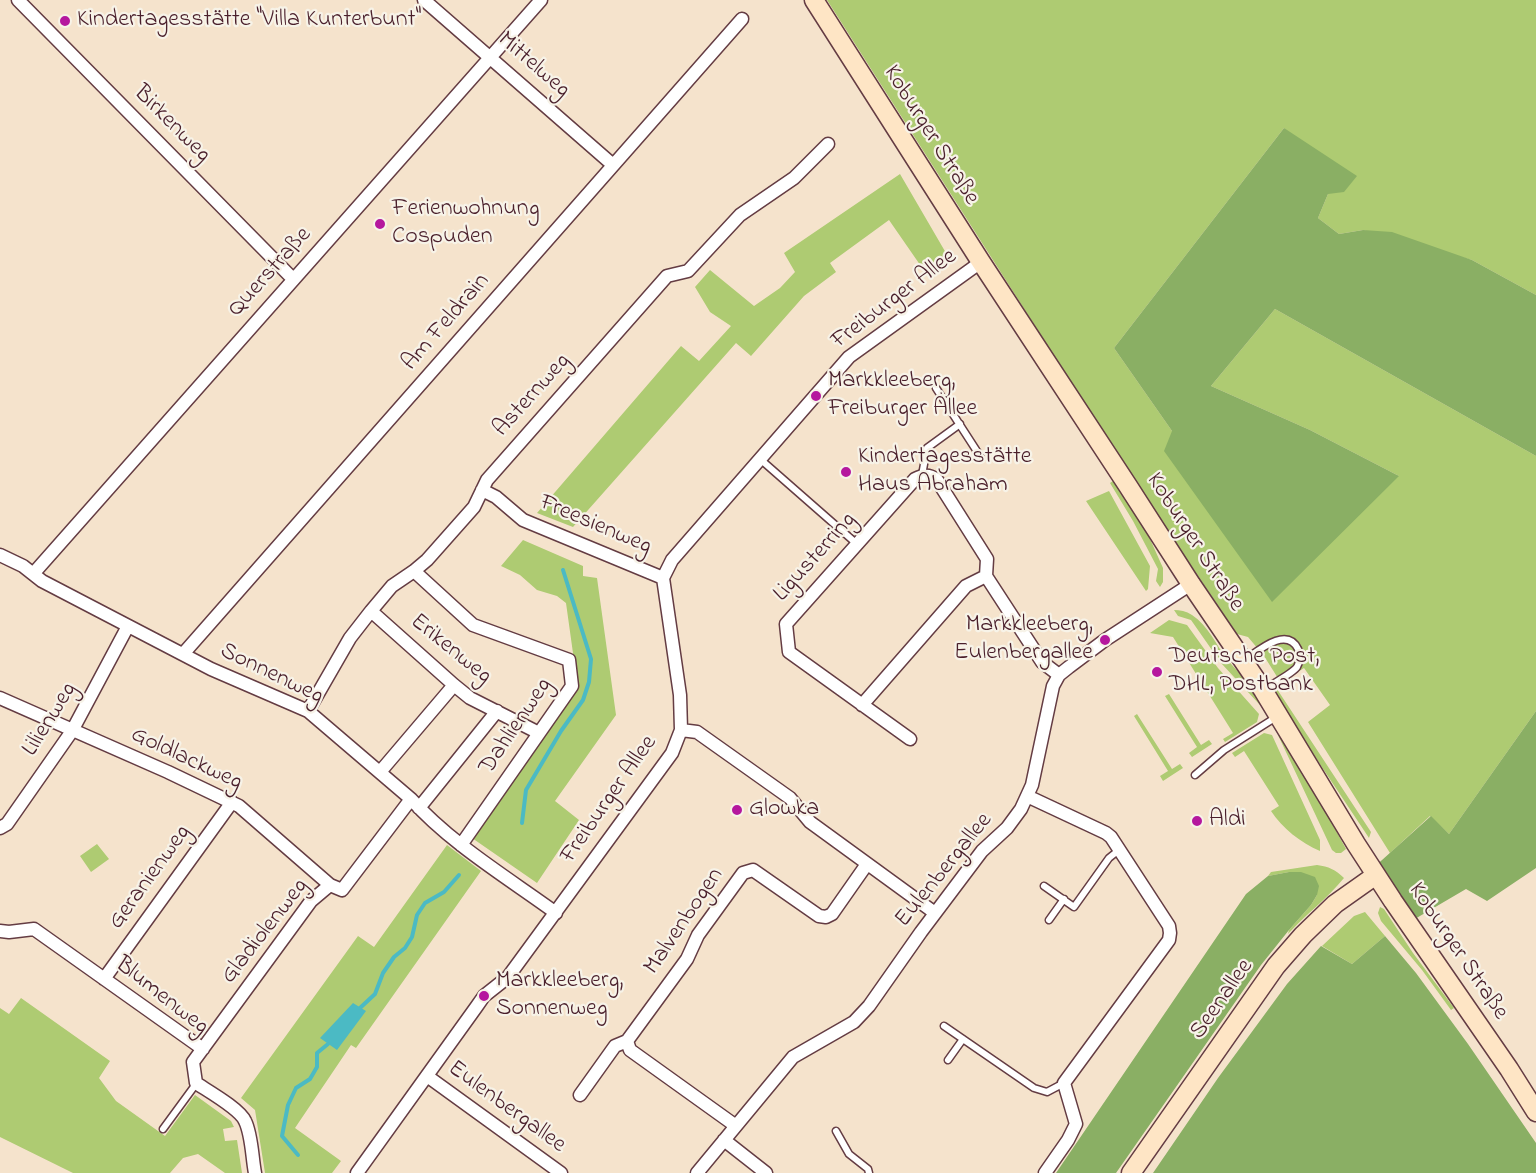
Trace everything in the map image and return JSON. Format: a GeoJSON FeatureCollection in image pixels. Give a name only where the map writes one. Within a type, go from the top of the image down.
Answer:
{"type":"FeatureCollection","features":[{"type":"Feature","properties":{"kind":"main road","name":"Koburger Straße"},"geometry":{"type":"LineString","coordinates":[[814,0],[981,262],[1191,584],[1263,690],[1376,875],[1536,1112]]}},
{"type":"Feature","properties":{"kind":"main road","name":"Seenallee"},"geometry":{"type":"LineString","coordinates":[[1131,1173],[1276,966],[1303,935],[1335,904],[1376,875]]}},
{"type":"Feature","properties":{"kind":"street","name":"Birkenweg"},"geometry":{"type":"LineString","coordinates":[[18,0],[293,279]]}},
{"type":"Feature","properties":{"kind":"street","name":"Mittelweg"},"geometry":{"type":"LineString","coordinates":[[424,0],[613,165]]}},
{"type":"Feature","properties":{"kind":"street","name":"Querstraße"},"geometry":{"type":"LineString","coordinates":[[33,574],[541,0]]}},
{"type":"Feature","properties":{"kind":"street","name":"Am Feldrain"},"geometry":{"type":"LineString","coordinates":[[183,654],[742,19]]}},
{"type":"Feature","properties":{"kind":"street","name":"Asternweg"},"geometry":{"type":"LineString","coordinates":[[308,711],[350,638],[371,611],[392,586],[427,560],[474,507],[487,480],[667,276],[688,271],[740,215],[794,178],[828,144]]}},
{"type":"Feature","properties":{"kind":"street","name":"Freiburger Allee"},"geometry":{"type":"LineString","coordinates":[[357,1173],[484,996],[508,977],[672,753],[681,730],[680,695],[663,578],[672,560],[849,357],[981,262]]}},
{"type":"Feature","properties":{"kind":"street"},"geometry":{"type":"LineString","coordinates":[[922,475],[931,475],[937,480],[987,559],[986,576],[1042,662],[1059,675],[1105,640],[1191,584]]}},
{"type":"Feature","properties":{"kind":"street","name":"Ligusterring"},"geometry":{"type":"LineString","coordinates":[[910,739],[789,652],[786,624],[915,479],[922,475]]}},
{"type":"Feature","properties":{"kind":"street","name":"Freesienweg"},"geometry":{"type":"LineString","coordinates":[[482,490],[496,497],[523,520],[663,578]]}},
{"type":"Feature","properties":{"kind":"street","name":"Sonnenweg"},"geometry":{"type":"LineString","coordinates":[[0,555],[23,566],[42,581],[211,669],[308,711],[380,772],[426,816],[556,913]]}},
{"type":"Feature","properties":{"kind":"street","name":"Dahlienweg"},"geometry":{"type":"LineString","coordinates":[[414,571],[473,625],[569,660],[572,686],[461,844]]}},
{"type":"Feature","properties":{"kind":"street"},"geometry":{"type":"LineString","coordinates":[[862,705],[966,586],[986,576]]}},
{"type":"Feature","properties":{"kind":"street","name":"Erikenweg"},"geometry":{"type":"LineString","coordinates":[[371,611],[470,698],[539,733]]}},
{"type":"Feature","properties":{"kind":"street","name":"Lilienweg"},"geometry":{"type":"LineString","coordinates":[[1,826],[7,824],[72,731],[128,626]]}},
{"type":"Feature","properties":{"kind":"street","name":"Eulenbergallee"},"geometry":{"type":"LineString","coordinates":[[697,1173],[793,1057],[854,1022],[870,1006],[982,851],[1007,828],[1028,796],[1053,686],[1059,675]]}},
{"type":"Feature","properties":{"kind":"street"},"geometry":{"type":"LineString","coordinates":[[380,772],[454,686]]}},
{"type":"Feature","properties":{"kind":"street","name":"Goldlackweg"},"geometry":{"type":"LineString","coordinates":[[0,698],[232,802],[330,885]]}},
{"type":"Feature","properties":{"kind":"street"},"geometry":{"type":"LineString","coordinates":[[415,804],[497,711]]}},
{"type":"Feature","properties":{"kind":"street"},"geometry":{"type":"LineString","coordinates":[[681,730],[697,732],[790,798],[810,822],[935,913]]}},
{"type":"Feature","properties":{"kind":"street"},"geometry":{"type":"LineString","coordinates":[[1028,796],[1111,837],[1169,926],[1170,933],[1169,940],[1064,1083],[1076,1124],[1045,1173]]}},
{"type":"Feature","properties":{"kind":"street","name":"Geranienweg"},"geometry":{"type":"LineString","coordinates":[[104,979],[232,802]]}},
{"type":"Feature","properties":{"kind":"street","name":"Gladiolenweg"},"geometry":{"type":"LineString","coordinates":[[203,1049],[311,902],[330,885],[342,890],[415,804]]}},
{"type":"Feature","properties":{"kind":"street","name":"Malvenbogen"},"geometry":{"type":"LineString","coordinates":[[579,1095],[615,1046],[627,1041],[687,959],[698,935],[743,873],[753,870],[819,916],[826,916],[832,914],[867,864]]}},
{"type":"Feature","properties":{"kind":"street","name":"Blumenweg"},"geometry":{"type":"LineString","coordinates":[[0,931],[34,929],[203,1049],[193,1062],[196,1083]]}},
{"type":"Feature","properties":{"kind":"street"},"geometry":{"type":"LineString","coordinates":[[627,1041],[630,1050],[736,1126]]}},
{"type":"Feature","properties":{"kind":"street","name":"Eulenbergallee"},"geometry":{"type":"LineString","coordinates":[[427,1076],[561,1173]]}},
{"type":"Feature","properties":{"kind":"street"},"geometry":{"type":"LineString","coordinates":[[196,1083],[239,1113],[245,1120],[255,1173]]}},
{"type":"Feature","properties":{"kind":"street"},"geometry":{"type":"LineString","coordinates":[[724,1140],[766,1173]]}},
{"type":"Feature","properties":{"kind":"lane"},"geometry":{"type":"LineString","coordinates":[[936,388],[980,456]]}},
{"type":"Feature","properties":{"kind":"lane"},"geometry":{"type":"LineString","coordinates":[[922,475],[927,448],[960,424]]}},
{"type":"Feature","properties":{"kind":"lane"},"geometry":{"type":"LineString","coordinates":[[760,459],[857,544]]}},
{"type":"Feature","properties":{"kind":"lane"},"geometry":{"type":"LineString","coordinates":[[1243,661],[1276,639],[1290,640],[1297,647],[1300,657],[1297,668],[1263,690]]}},
{"type":"Feature","properties":{"kind":"lane"},"geometry":{"type":"LineString","coordinates":[[1195,775],[1224,750],[1278,715]]}},
{"type":"Feature","properties":{"kind":"lane"},"geometry":{"type":"LineString","coordinates":[[1044,886],[1074,907],[1109,858],[1119,850]]}},
{"type":"Feature","properties":{"kind":"lane"},"geometry":{"type":"LineString","coordinates":[[1049,920],[1064,899]]}},
{"type":"Feature","properties":{"kind":"lane"},"geometry":{"type":"LineString","coordinates":[[944,1026],[1034,1088],[1047,1092],[1064,1083]]}},
{"type":"Feature","properties":{"kind":"lane"},"geometry":{"type":"LineString","coordinates":[[948,1060],[963,1039]]}},
{"type":"Feature","properties":{"kind":"lane"},"geometry":{"type":"LineString","coordinates":[[163,1129],[196,1083]]}},
{"type":"Feature","properties":{"kind":"lane"},"geometry":{"type":"LineString","coordinates":[[836,1131],[849,1154],[868,1169],[869,1173]]}},
{"type":"Feature","properties":{"kind":"green space"},"geometry":{"type":"Polygon","coordinates":[[[827,0],[1536,0],[1536,295],[1472,260],[1363,230],[1339,234],[1318,218],[1328,194],[1284,128],[1114,348],[1172,431],[1399,476],[1310,430],[1211,386],[1275,309],[1536,456],[1536,711],[1449,834],[1430,816],[1390,853],[1308,722],[1330,705],[1304,668],[1281,683],[1264,656],[1248,637],[1237,634],[1134,481],[827,0]]]}},
{"type":"Feature","properties":{"kind":"green space"},"geometry":{"type":"Polygon","coordinates":[[[1284,128],[1357,176],[1344,192],[1328,194],[1318,218],[1339,234],[1363,230],[1392,232],[1472,260],[1536,295],[1536,456],[1275,309],[1211,386],[1310,430],[1399,476],[1272,602],[1164,451],[1172,431],[1114,348],[1284,128]]]}},
{"type":"Feature","properties":{"kind":"green space"},"geometry":{"type":"Polygon","coordinates":[[[900,174],[946,253],[940,263],[925,272],[889,220],[830,263],[836,272],[804,296],[751,356],[736,343],[573,527],[537,513],[681,346],[699,361],[731,326],[710,312],[695,287],[710,270],[754,306],[780,288],[795,272],[784,253],[900,174]]]}},
{"type":"Feature","properties":{"kind":"green space"},"geometry":{"type":"Polygon","coordinates":[[[1116,479],[1142,521],[1163,568],[1163,582],[1160,587],[1156,581],[1158,569],[1110,483],[1116,479]]]}},
{"type":"Feature","properties":{"kind":"green space"},"geometry":{"type":"Polygon","coordinates":[[[1109,491],[1150,566],[1146,591],[1086,501],[1109,491]]]}},
{"type":"Feature","properties":{"kind":"green space"},"geometry":{"type":"Polygon","coordinates":[[[523,540],[583,566],[583,576],[597,578],[616,715],[555,801],[579,820],[537,883],[472,838],[578,689],[566,603],[557,596],[537,590],[520,575],[501,566],[523,540]]]}},
{"type":"Feature","properties":{"kind":"green space"},"geometry":{"type":"Polygon","coordinates":[[[1174,610],[1190,614],[1203,624],[1227,659],[1251,687],[1260,705],[1221,663],[1191,620],[1178,616],[1174,610]]]}},
{"type":"Feature","properties":{"kind":"green space"},"geometry":{"type":"Polygon","coordinates":[[[1169,620],[1187,625],[1218,668],[1259,714],[1257,722],[1225,742],[1223,739],[1233,733],[1173,637],[1150,633],[1169,620]]]}},
{"type":"Feature","properties":{"kind":"green space"},"geometry":{"type":"Polygon","coordinates":[[[1275,686],[1371,832],[1369,838],[1272,692],[1275,686]]]}},
{"type":"Feature","properties":{"kind":"green space"},"geometry":{"type":"Polygon","coordinates":[[[1169,694],[1201,745],[1209,740],[1212,744],[1192,757],[1189,753],[1197,747],[1165,696],[1169,694]]]}},
{"type":"Feature","properties":{"kind":"green space"},"geometry":{"type":"Polygon","coordinates":[[[1536,711],[1536,868],[1487,901],[1466,889],[1408,923],[1372,869],[1431,816],[1449,834],[1536,711]]]}},
{"type":"Feature","properties":{"kind":"green space"},"geometry":{"type":"Polygon","coordinates":[[[1137,714],[1172,769],[1180,764],[1183,768],[1163,781],[1160,776],[1168,771],[1134,716],[1137,714]]]}},
{"type":"Feature","properties":{"kind":"green space"},"geometry":{"type":"Polygon","coordinates":[[[1264,733],[1272,735],[1320,840],[1320,851],[1286,829],[1271,811],[1279,806],[1244,751],[1235,757],[1232,753],[1264,733]]]}},
{"type":"Feature","properties":{"kind":"green space"},"geometry":{"type":"Polygon","coordinates":[[[1278,735],[1285,741],[1298,761],[1346,849],[1341,853],[1332,850],[1278,735]]]}},
{"type":"Feature","properties":{"kind":"green space"},"geometry":{"type":"Polygon","coordinates":[[[97,844],[109,859],[91,872],[80,856],[97,844]]]}},
{"type":"Feature","properties":{"kind":"green space"},"geometry":{"type":"Polygon","coordinates":[[[447,845],[481,871],[356,1048],[351,1045],[295,1128],[341,1161],[332,1173],[265,1173],[255,1110],[241,1098],[358,936],[374,947],[447,845]]]}},
{"type":"Feature","properties":{"kind":"green space"},"geometry":{"type":"Polygon","coordinates":[[[1317,865],[1332,869],[1344,878],[1288,934],[1317,895],[1289,872],[1268,876],[1271,872],[1317,865]]]}},
{"type":"Feature","properties":{"kind":"green space"},"geometry":{"type":"Polygon","coordinates":[[[1301,872],[1315,877],[1319,886],[1317,895],[1261,965],[1116,1173],[1056,1173],[1246,894],[1268,876],[1301,872]]]}},
{"type":"Feature","properties":{"kind":"green space"},"geometry":{"type":"Polygon","coordinates":[[[1380,907],[1384,909],[1454,1008],[1451,1010],[1422,970],[1381,921],[1378,913],[1380,907]]]}},
{"type":"Feature","properties":{"kind":"green space"},"geometry":{"type":"Polygon","coordinates":[[[1365,912],[1385,936],[1352,964],[1322,946],[1354,916],[1365,912]]]}},
{"type":"Feature","properties":{"kind":"green space"},"geometry":{"type":"Polygon","coordinates":[[[1385,936],[1416,973],[1468,1044],[1536,1143],[1536,1173],[1153,1173],[1218,1078],[1287,984],[1321,946],[1352,964],[1385,936]]]}},
{"type":"Feature","properties":{"kind":"green space"},"geometry":{"type":"Polygon","coordinates":[[[21,998],[110,1061],[99,1078],[116,1101],[165,1136],[195,1095],[231,1121],[234,1127],[223,1129],[225,1141],[237,1140],[242,1173],[225,1173],[198,1154],[183,1158],[170,1173],[73,1173],[0,1137],[0,1008],[9,1014],[21,998]]]}},
{"type":"Feature","properties":{"kind":"water"},"geometry":{"type":"Polygon","coordinates":[[[353,1003],[366,1011],[337,1050],[320,1038],[353,1003]]]}},
{"type":"Feature","properties":{"kind":"waterway"},"geometry":{"type":"LineString","coordinates":[[522,823],[526,790],[561,731],[583,700],[589,682],[591,659],[563,570]]}},
{"type":"Feature","properties":{"kind":"waterway"},"geometry":{"type":"LineString","coordinates":[[360,1008],[375,994],[383,973],[412,937],[417,915],[425,903],[444,892],[459,875]]}},
{"type":"Feature","properties":{"kind":"waterway"},"geometry":{"type":"LineString","coordinates":[[298,1155],[282,1136],[288,1105],[296,1088],[310,1079],[317,1067],[317,1053],[328,1044]]}},
{"type":"Feature","properties":{"kind":"place","name":"Kindertagesstätte \"Villa Kunterbunt\""},"geometry":{"type":"Point","coordinates":[65,21]}},
{"type":"Feature","properties":{"kind":"place","name":"Ferienwohnung Cospuden"},"geometry":{"type":"Point","coordinates":[380,224]}},
{"type":"Feature","properties":{"kind":"place","name":"Markkleeberg, Freiburger Allee"},"geometry":{"type":"Point","coordinates":[816,396]}},
{"type":"Feature","properties":{"kind":"place","name":"Kindertagesstätte Haus Abraham"},"geometry":{"type":"Point","coordinates":[846,472]}},
{"type":"Feature","properties":{"kind":"place","name":"Markkleeberg, Eulenbergallee"},"geometry":{"type":"Point","coordinates":[1105,640]}},
{"type":"Feature","properties":{"kind":"place","name":"Deutsche Post, DHL, Postbank"},"geometry":{"type":"Point","coordinates":[1157,672]}},
{"type":"Feature","properties":{"kind":"place","name":"Glowka"},"geometry":{"type":"Point","coordinates":[737,810]}},
{"type":"Feature","properties":{"kind":"place","name":"Aldi"},"geometry":{"type":"Point","coordinates":[1197,821]}},
{"type":"Feature","properties":{"kind":"place","name":"Markkleeberg, Sonnenweg"},"geometry":{"type":"Point","coordinates":[484,996]}}]}
